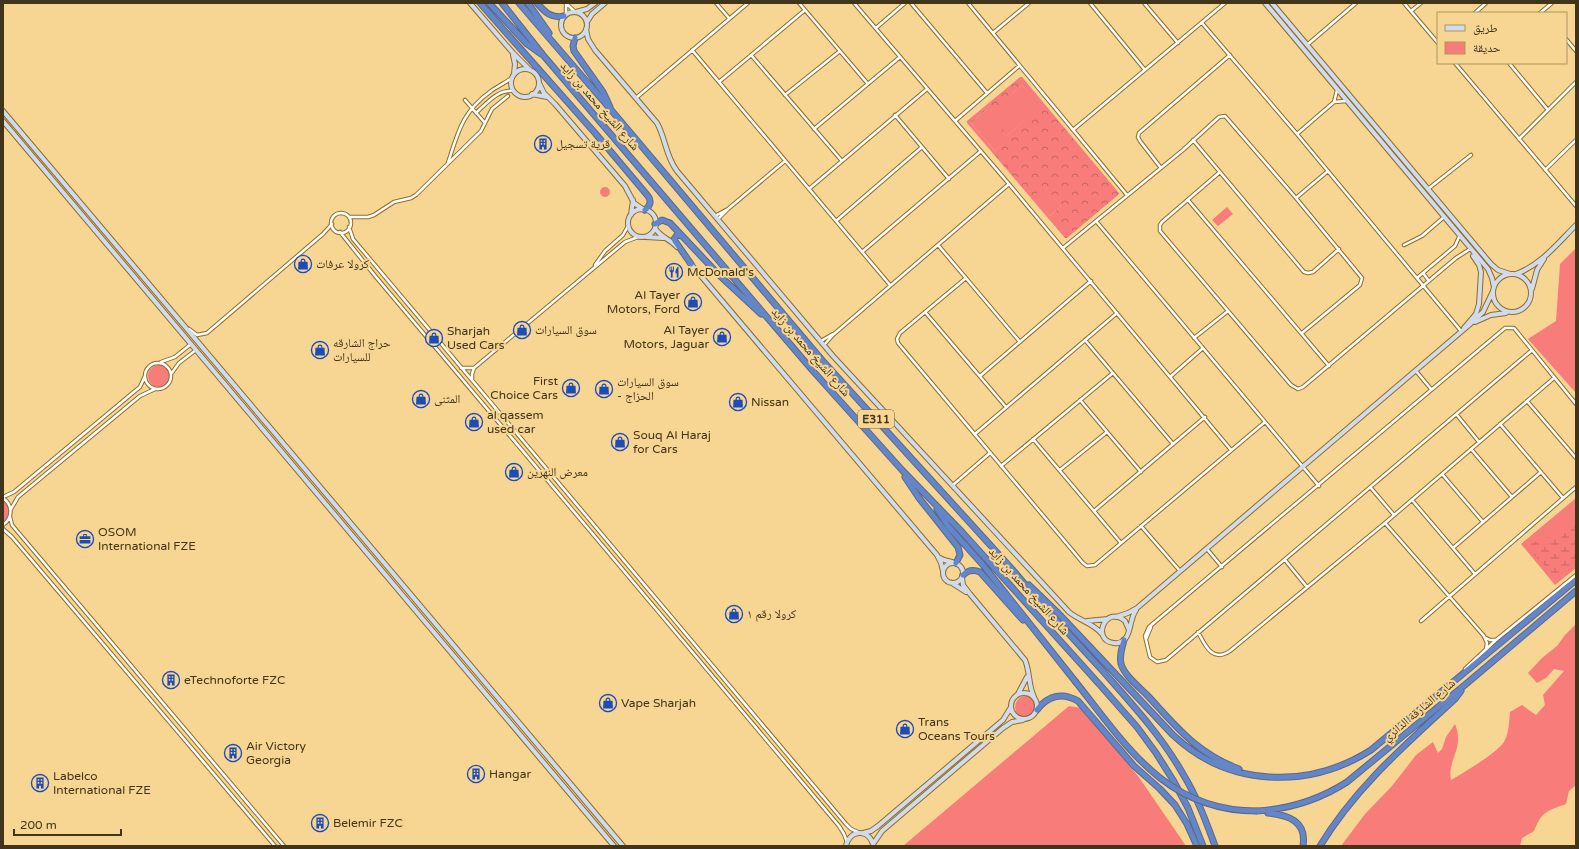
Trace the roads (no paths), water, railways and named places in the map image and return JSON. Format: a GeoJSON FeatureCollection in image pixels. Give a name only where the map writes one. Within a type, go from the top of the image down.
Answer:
{"type":"FeatureCollection","features":[{"type":"Feature","properties":{"kind":"highway"},"geometry":{"type":"LineString","coordinates":[[480,3],[595,133],[648,196],[650,204],[645,210]]}},
{"type":"Feature","properties":{"kind":"highway"},"geometry":{"type":"LineString","coordinates":[[489,3],[527,44],[543,55]]}},
{"type":"Feature","properties":{"kind":"highway","name":"شارع الشيخ محمد بن زايد"},"geometry":{"type":"LineString","coordinates":[[502,3],[543,55],[775,327],[902,470],[962,532],[1096,680],[1147,740],[1165,766],[1181,794],[1203,846]]}},
{"type":"Feature","properties":{"kind":"highway","name":"شارع الشيخ محمد بن زايد"},"geometry":{"type":"LineString","coordinates":[[519,3],[822,360],[1121,691],[1166,746],[1191,787],[1215,846]]}},
{"type":"Feature","properties":{"kind":"highway"},"geometry":{"type":"LineString","coordinates":[[528,3],[555,44]]}},
{"type":"Feature","properties":{"kind":"highway"},"geometry":{"type":"LineString","coordinates":[[537,3],[545,12],[552,16],[565,16]]}},
{"type":"Feature","properties":{"kind":"highway"},"geometry":{"type":"LineString","coordinates":[[576,38],[573,46],[574,51],[603,92],[612,111]]}},
{"type":"Feature","properties":{"kind":"highway"},"geometry":{"type":"LineString","coordinates":[[655,226],[662,220],[668,221],[719,275],[775,327]]}},
{"type":"Feature","properties":{"kind":"highway"},"geometry":{"type":"LineString","coordinates":[[682,236],[677,235],[674,239],[691,264]]}},
{"type":"Feature","properties":{"kind":"highway"},"geometry":{"type":"LineString","coordinates":[[902,470],[919,498],[959,550],[960,558],[954,563]]}},
{"type":"Feature","properties":{"kind":"highway"},"geometry":{"type":"LineString","coordinates":[[934,503],[948,526],[1030,624],[1131,752],[1162,780],[1182,793],[1208,804],[1235,810],[1286,816],[1295,820],[1303,832],[1303,846]]}},
{"type":"Feature","properties":{"kind":"highway"},"geometry":{"type":"LineString","coordinates":[[1012,569],[1057,612],[1181,742],[1198,755],[1217,765],[1238,772],[1259,776]]}},
{"type":"Feature","properties":{"kind":"highway"},"geometry":{"type":"LineString","coordinates":[[963,576],[966,572],[973,570],[980,572],[1019,616],[1030,624]]}},
{"type":"Feature","properties":{"kind":"highway","name":"شارع الشارقة الدائري"},"geometry":{"type":"LineString","coordinates":[[1259,776],[1285,777],[1311,775],[1348,763],[1360,757],[1382,742],[1576,580]]}},
{"type":"Feature","properties":{"kind":"highway","name":"شارع الشارقة الدائري"},"geometry":{"type":"LineString","coordinates":[[1257,812],[1283,809],[1300,804],[1340,787],[1361,772],[1576,591]]}},
{"type":"Feature","properties":{"kind":"highway"},"geometry":{"type":"LineString","coordinates":[[1124,640],[1120,659],[1124,670],[1180,731],[1195,745],[1211,756],[1228,765],[1259,776]]}},
{"type":"Feature","properties":{"kind":"highway"},"geometry":{"type":"LineString","coordinates":[[1320,846],[1342,812],[1362,788],[1383,765],[1455,699],[1466,684]]}},
{"type":"Feature","properties":{"kind":"highway"},"geometry":{"type":"LineString","coordinates":[[1038,710],[1047,700],[1053,697],[1066,696],[1078,701],[1134,766],[1175,805],[1187,824],[1197,846]]}},
{"type":"Feature","properties":{"kind":"highway"},"geometry":{"type":"LineString","coordinates":[[1210,832],[1218,846]]}},
{"type":"Feature","properties":{"kind":"street"},"geometry":{"type":"LineString","coordinates":[[470,3],[512,53],[536,75],[538,83],[547,97],[555,104],[622,182],[637,206],[654,217],[655,226],[659,234],[672,242],[937,555],[946,580],[970,594]]}},
{"type":"Feature","properties":{"kind":"street"},"geometry":{"type":"LineString","coordinates":[[566,3],[565,16],[561,23],[562,31],[568,36],[586,40],[636,98],[658,126],[667,154],[674,167],[823,343],[952,486],[1069,612],[1095,626],[1106,640],[1112,643],[1118,643],[1124,640],[1127,636],[1132,618],[1138,608]]}},
{"type":"Feature","properties":{"kind":"street"},"geometry":{"type":"LineString","coordinates":[[566,3],[584,17],[587,22]]}},
{"type":"Feature","properties":{"kind":"street"},"geometry":{"type":"LineString","coordinates":[[565,16],[587,9],[595,3]]}},
{"type":"Feature","properties":{"kind":"street"},"geometry":{"type":"LineString","coordinates":[[594,48],[587,38],[587,22],[593,13],[605,3]]}},
{"type":"Feature","properties":{"kind":"street"},"geometry":{"type":"LineString","coordinates":[[716,3],[729,18]]}},
{"type":"Feature","properties":{"kind":"street"},"geometry":{"type":"LineString","coordinates":[[636,98],[748,3]]}},
{"type":"Feature","properties":{"kind":"street"},"geometry":{"type":"LineString","coordinates":[[799,3],[868,84]]}},
{"type":"Feature","properties":{"kind":"street"},"geometry":{"type":"LineString","coordinates":[[854,3],[1010,184],[1231,450]]}},
{"type":"Feature","properties":{"kind":"street"},"geometry":{"type":"LineString","coordinates":[[876,28],[905,3]]}},
{"type":"Feature","properties":{"kind":"street"},"geometry":{"type":"LineString","coordinates":[[911,3],[987,94]]}},
{"type":"Feature","properties":{"kind":"street"},"geometry":{"type":"LineString","coordinates":[[968,3],[1127,195]]}},
{"type":"Feature","properties":{"kind":"street"},"geometry":{"type":"LineString","coordinates":[[993,33],[1024,4],[1029,3]]}},
{"type":"Feature","properties":{"kind":"street"},"geometry":{"type":"LineString","coordinates":[[1090,3],[1145,70]]}},
{"type":"Feature","properties":{"kind":"street"},"geometry":{"type":"LineString","coordinates":[[1144,3],[1178,43]]}},
{"type":"Feature","properties":{"kind":"street"},"geometry":{"type":"LineString","coordinates":[[1073,130],[1225,3]]}},
{"type":"Feature","properties":{"kind":"street"},"geometry":{"type":"LineString","coordinates":[[1265,3],[1336,90],[1444,217],[1459,237],[1488,269],[1492,278],[1494,301],[1500,309],[1509,312]]}},
{"type":"Feature","properties":{"kind":"street"},"geometry":{"type":"LineString","coordinates":[[1272,3],[1493,266],[1510,274],[1515,274],[1530,268],[1546,255],[1576,225]]}},
{"type":"Feature","properties":{"kind":"street"},"geometry":{"type":"LineString","coordinates":[[1307,45],[1356,3]]}},
{"type":"Feature","properties":{"kind":"street"},"geometry":{"type":"LineString","coordinates":[[1404,3],[1437,42]]}},
{"type":"Feature","properties":{"kind":"street"},"geometry":{"type":"LineString","coordinates":[[1411,11],[1421,3]]}},
{"type":"Feature","properties":{"kind":"street"},"geometry":{"type":"LineString","coordinates":[[1476,12],[1486,3]]}},
{"type":"Feature","properties":{"kind":"street"},"geometry":{"type":"LineString","coordinates":[[1542,12],[1552,3]]}},
{"type":"Feature","properties":{"kind":"street"},"geometry":{"type":"LineString","coordinates":[[719,82],[805,10]]}},
{"type":"Feature","properties":{"kind":"street"},"geometry":{"type":"LineString","coordinates":[[1202,22],[1462,331]]}},
{"type":"Feature","properties":{"kind":"street"},"geometry":{"type":"LineString","coordinates":[[576,38],[581,36],[586,29]]}},
{"type":"Feature","properties":{"kind":"street"},"geometry":{"type":"LineString","coordinates":[[1567,40],[1576,51]]}},
{"type":"Feature","properties":{"kind":"street"},"geometry":{"type":"LineString","coordinates":[[692,50],[890,285]]}},
{"type":"Feature","properties":{"kind":"street"},"geometry":{"type":"LineString","coordinates":[[785,95],[840,51]]}},
{"type":"Feature","properties":{"kind":"street"},"geometry":{"type":"LineString","coordinates":[[512,53],[515,64],[512,87],[514,91]]}},
{"type":"Feature","properties":{"kind":"street"},"geometry":{"type":"LineString","coordinates":[[751,55],[842,161]]}},
{"type":"Feature","properties":{"kind":"street"},"geometry":{"type":"LineString","coordinates":[[1161,168],[1140,141],[1138,137],[1139,133],[1230,55]]}},
{"type":"Feature","properties":{"kind":"street"},"geometry":{"type":"LineString","coordinates":[[814,129],[900,57]]}},
{"type":"Feature","properties":{"kind":"street"},"geometry":{"type":"LineString","coordinates":[[1456,64],[1576,206]]}},
{"type":"Feature","properties":{"kind":"street"},"geometry":{"type":"LineString","coordinates":[[1510,64],[1548,110]]}},
{"type":"Feature","properties":{"kind":"street"},"geometry":{"type":"LineString","coordinates":[[955,121],[1019,66]]}},
{"type":"Feature","properties":{"kind":"street"},"geometry":{"type":"LineString","coordinates":[[448,164],[460,125],[472,109],[492,90],[521,69],[530,70]]}},
{"type":"Feature","properties":{"kind":"street"},"geometry":{"type":"LineString","coordinates":[[1519,139],[1576,82]]}},
{"type":"Feature","properties":{"kind":"street"},"geometry":{"type":"LineString","coordinates":[[532,94],[538,88],[538,83]]}},
{"type":"Feature","properties":{"kind":"street"},"geometry":{"type":"LineString","coordinates":[[809,189],[927,89]]}},
{"type":"Feature","properties":{"kind":"street"},"geometry":{"type":"LineString","coordinates":[[1334,102],[1336,90]]}},
{"type":"Feature","properties":{"kind":"street"},"geometry":{"type":"LineString","coordinates":[[476,113],[501,92],[514,91],[522,96],[532,94],[547,97]]}},
{"type":"Feature","properties":{"kind":"street"},"geometry":{"type":"LineString","coordinates":[[349,227],[346,231],[340,232],[334,230],[332,224],[333,218],[337,214],[344,214],[349,217],[371,216],[394,202],[414,197],[481,131],[493,107],[508,96]]}},
{"type":"Feature","properties":{"kind":"street"},"geometry":{"type":"LineString","coordinates":[[465,100],[485,123]]}},
{"type":"Feature","properties":{"kind":"street"},"geometry":{"type":"LineString","coordinates":[[1297,134],[1334,102],[1346,101]]}},
{"type":"Feature","properties":{"kind":"street"},"geometry":{"type":"LineString","coordinates":[[3,111],[623,846]]}},
{"type":"Feature","properties":{"kind":"street"},"geometry":{"type":"LineString","coordinates":[[895,115],[949,179]]}},
{"type":"Feature","properties":{"kind":"street"},"geometry":{"type":"LineString","coordinates":[[1063,248],[1161,168],[1219,117],[1226,116],[1361,277],[1362,283],[1302,333]]}},
{"type":"Feature","properties":{"kind":"street"},"geometry":{"type":"LineString","coordinates":[[3,121],[614,846]]}},
{"type":"Feature","properties":{"kind":"street"},"geometry":{"type":"LineString","coordinates":[[1194,140],[1304,272],[1313,272],[1339,249]]}},
{"type":"Feature","properties":{"kind":"street"},"geometry":{"type":"LineString","coordinates":[[1545,170],[1576,140]]}},
{"type":"Feature","properties":{"kind":"street"},"geometry":{"type":"LineString","coordinates":[[836,221],[922,147]]}},
{"type":"Feature","properties":{"kind":"street"},"geometry":{"type":"LineString","coordinates":[[862,252],[981,151]]}},
{"type":"Feature","properties":{"kind":"street"},"geometry":{"type":"LineString","coordinates":[[1428,189],[1471,155]]}},
{"type":"Feature","properties":{"kind":"street"},"geometry":{"type":"LineString","coordinates":[[717,218],[786,160]]}},
{"type":"Feature","properties":{"kind":"street"},"geometry":{"type":"LineString","coordinates":[[1296,198],[1328,171]]}},
{"type":"Feature","properties":{"kind":"street"},"geometry":{"type":"LineString","coordinates":[[1220,172],[1162,222],[1160,231],[1293,387],[1298,389],[1303,387],[1329,366],[1456,258],[1471,250]]}},
{"type":"Feature","properties":{"kind":"street"},"geometry":{"type":"LineString","coordinates":[[823,343],[1010,184]]}},
{"type":"Feature","properties":{"kind":"street"},"geometry":{"type":"LineString","coordinates":[[65,194],[66,191],[70,190]]}},
{"type":"Feature","properties":{"kind":"street"},"geometry":{"type":"LineString","coordinates":[[1428,199],[1443,212],[1446,210]]}},
{"type":"Feature","properties":{"kind":"street"},"geometry":{"type":"LineString","coordinates":[[589,271],[608,247],[623,235],[631,216],[633,200]]}},
{"type":"Feature","properties":{"kind":"street"},"geometry":{"type":"LineString","coordinates":[[1188,200],[1329,366]]}},
{"type":"Feature","properties":{"kind":"street"},"geometry":{"type":"LineString","coordinates":[[631,216],[636,211],[645,210]]}},
{"type":"Feature","properties":{"kind":"street"},"geometry":{"type":"LineString","coordinates":[[349,217],[349,227],[353,240],[846,824],[851,829],[870,836],[873,845]]}},
{"type":"Feature","properties":{"kind":"street"},"geometry":{"type":"LineString","coordinates":[[1404,245],[1422,236],[1444,217]]}},
{"type":"Feature","properties":{"kind":"street"},"geometry":{"type":"LineString","coordinates":[[1096,221],[1319,486]]}},
{"type":"Feature","properties":{"kind":"street"},"geometry":{"type":"LineString","coordinates":[[186,328],[198,335],[207,333],[323,234],[332,224]]}},
{"type":"Feature","properties":{"kind":"street"},"geometry":{"type":"LineString","coordinates":[[628,226],[632,232],[638,236],[666,238]]}},
{"type":"Feature","properties":{"kind":"street"},"geometry":{"type":"LineString","coordinates":[[645,237],[651,234],[655,226]]}},
{"type":"Feature","properties":{"kind":"street"},"geometry":{"type":"LineString","coordinates":[[340,232],[376,277],[839,826],[844,834],[847,844]]}},
{"type":"Feature","properties":{"kind":"street"},"geometry":{"type":"LineString","coordinates":[[472,381],[474,368],[625,242],[638,236]]}},
{"type":"Feature","properties":{"kind":"street"},"geometry":{"type":"LineString","coordinates":[[1417,278],[1456,245],[1459,237]]}},
{"type":"Feature","properties":{"kind":"street"},"geometry":{"type":"LineString","coordinates":[[938,245],[1020,342]]}},
{"type":"Feature","properties":{"kind":"street"},"geometry":{"type":"LineString","coordinates":[[1462,331],[1465,325],[1476,314],[1479,304],[1481,272],[1471,250]]}},
{"type":"Feature","properties":{"kind":"street"},"geometry":{"type":"LineString","coordinates":[[1469,325],[1491,315],[1517,312],[1526,307],[1531,299],[1537,270],[1546,255]]}},
{"type":"Feature","properties":{"kind":"street"},"geometry":{"type":"LineString","coordinates":[[1423,273],[1429,281]]}},
{"type":"Feature","properties":{"kind":"street"},"geometry":{"type":"LineString","coordinates":[[1084,621],[1108,619],[1128,614],[1138,608],[1469,325],[1483,312],[1500,278],[1510,274]]}},
{"type":"Feature","properties":{"kind":"street"},"geometry":{"type":"LineString","coordinates":[[1515,274],[1525,278],[1532,292]]}},
{"type":"Feature","properties":{"kind":"street"},"geometry":{"type":"LineString","coordinates":[[966,278],[899,335],[898,343],[1084,565],[1095,565],[1265,422]]}},
{"type":"Feature","properties":{"kind":"street"},"geometry":{"type":"LineString","coordinates":[[980,376],[1091,281]]}},
{"type":"Feature","properties":{"kind":"street"},"geometry":{"type":"LineString","coordinates":[[1194,338],[1228,311]]}},
{"type":"Feature","properties":{"kind":"street"},"geometry":{"type":"LineString","coordinates":[[926,312],[1006,407]]}},
{"type":"Feature","properties":{"kind":"street"},"geometry":{"type":"LineString","coordinates":[[974,434],[1118,313]]}},
{"type":"Feature","properties":{"kind":"street"},"geometry":{"type":"LineString","coordinates":[[1531,351],[1371,488],[1164,661],[1155,661],[1150,657],[1146,642],[1148,633],[1153,625],[1505,328],[1514,328],[1531,351],[1576,404]]}},
{"type":"Feature","properties":{"kind":"street"},"geometry":{"type":"LineString","coordinates":[[1085,340],[1173,444]]}},
{"type":"Feature","properties":{"kind":"street"},"geometry":{"type":"LineString","coordinates":[[11,508],[3,497],[14,492],[136,391],[143,382],[148,367],[154,363],[160,363],[175,357],[191,344]]}},
{"type":"Feature","properties":{"kind":"street"},"geometry":{"type":"LineString","coordinates":[[1170,377],[1203,348]]}},
{"type":"Feature","properties":{"kind":"street"},"geometry":{"type":"LineString","coordinates":[[196,350],[179,363],[171,374],[167,385],[140,396],[18,496],[11,508],[10,517],[12,525],[284,846]]}},
{"type":"Feature","properties":{"kind":"street"},"geometry":{"type":"LineString","coordinates":[[160,363],[167,366],[171,374]]}},
{"type":"Feature","properties":{"kind":"street"},"geometry":{"type":"LineString","coordinates":[[461,368],[474,368]]}},
{"type":"Feature","properties":{"kind":"street"},"geometry":{"type":"LineString","coordinates":[[1416,371],[1432,389]]}},
{"type":"Feature","properties":{"kind":"street"},"geometry":{"type":"LineString","coordinates":[[1001,466],[1113,373]]}},
{"type":"Feature","properties":{"kind":"street"},"geometry":{"type":"LineString","coordinates":[[144,376],[147,383],[155,389]]}},
{"type":"Feature","properties":{"kind":"street"},"geometry":{"type":"LineString","coordinates":[[1198,632],[1210,652],[1218,655],[1226,653],[1385,523],[1554,378]]}},
{"type":"Feature","properties":{"kind":"street"},"geometry":{"type":"LineString","coordinates":[[1080,400],[1141,472]]}},
{"type":"Feature","properties":{"kind":"street"},"geometry":{"type":"LineString","coordinates":[[1527,400],[1576,458]]}},
{"type":"Feature","properties":{"kind":"street"},"geometry":{"type":"LineString","coordinates":[[1457,415],[1479,442]]}},
{"type":"Feature","properties":{"kind":"street"},"geometry":{"type":"LineString","coordinates":[[1094,511],[1205,417]]}},
{"type":"Feature","properties":{"kind":"street"},"geometry":{"type":"LineString","coordinates":[[1500,424],[1563,498]]}},
{"type":"Feature","properties":{"kind":"street"},"geometry":{"type":"LineString","coordinates":[[1060,470],[1107,432]]}},
{"type":"Feature","properties":{"kind":"street"},"geometry":{"type":"LineString","coordinates":[[1033,439],[1121,543]]}},
{"type":"Feature","properties":{"kind":"street"},"geometry":{"type":"LineString","coordinates":[[1472,449],[1512,496]]}},
{"type":"Feature","properties":{"kind":"street"},"geometry":{"type":"LineString","coordinates":[[952,486],[990,453]]}},
{"type":"Feature","properties":{"kind":"street"},"geometry":{"type":"LineString","coordinates":[[1453,548],[1541,472]]}},
{"type":"Feature","properties":{"kind":"street"},"geometry":{"type":"LineString","coordinates":[[1442,474],[1482,522]]}},
{"type":"Feature","properties":{"kind":"street"},"geometry":{"type":"LineString","coordinates":[[1421,621],[1576,487]]}},
{"type":"Feature","properties":{"kind":"street"},"geometry":{"type":"LineString","coordinates":[[1371,488],[1394,515]]}},
{"type":"Feature","properties":{"kind":"street"},"geometry":{"type":"LineString","coordinates":[[1412,500],[1475,574]]}},
{"type":"Feature","properties":{"kind":"street"},"geometry":{"type":"LineString","coordinates":[[3,525],[10,517]]}},
{"type":"Feature","properties":{"kind":"street"},"geometry":{"type":"LineString","coordinates":[[584,524],[584,521],[589,520]]}},
{"type":"Feature","properties":{"kind":"street"},"geometry":{"type":"LineString","coordinates":[[1385,523],[1449,598],[1484,636],[1490,640],[1496,640]]}},
{"type":"Feature","properties":{"kind":"street"},"geometry":{"type":"LineString","coordinates":[[1141,526],[1180,572]]}},
{"type":"Feature","properties":{"kind":"street"},"geometry":{"type":"LineString","coordinates":[[3,529],[12,537],[274,846]]}},
{"type":"Feature","properties":{"kind":"street"},"geometry":{"type":"LineString","coordinates":[[1207,549],[1222,567]]}},
{"type":"Feature","properties":{"kind":"street"},"geometry":{"type":"LineString","coordinates":[[873,845],[882,831],[1003,728],[1012,722],[1033,717],[1038,710],[1038,703],[1030,686],[1026,663],[1022,656],[970,594],[964,585],[962,568],[954,563],[944,560],[937,555]]}},
{"type":"Feature","properties":{"kind":"street"},"geometry":{"type":"LineString","coordinates":[[1285,560],[1307,587]]}},
{"type":"Feature","properties":{"kind":"street"},"geometry":{"type":"LineString","coordinates":[[943,571],[946,565],[954,563]]}},
{"type":"Feature","properties":{"kind":"street"},"geometry":{"type":"LineString","coordinates":[[1452,684],[1496,640],[1576,575]]}},
{"type":"Feature","properties":{"kind":"street"},"geometry":{"type":"LineString","coordinates":[[952,583],[958,582],[963,576]]}},
{"type":"Feature","properties":{"kind":"street"},"geometry":{"type":"LineString","coordinates":[[406,599],[410,599],[411,595]]}},
{"type":"Feature","properties":{"kind":"street"},"geometry":{"type":"LineString","coordinates":[[1116,617],[1125,621],[1129,630]]}},
{"type":"Feature","properties":{"kind":"street"},"geometry":{"type":"LineString","coordinates":[[1102,634],[1102,627],[1108,619]]}},
{"type":"Feature","properties":{"kind":"street"},"geometry":{"type":"LineString","coordinates":[[1484,636],[1487,643],[1486,649]]}},
{"type":"Feature","properties":{"kind":"street"},"geometry":{"type":"LineString","coordinates":[[847,844],[851,835],[871,831],[878,826],[993,729],[1006,716],[1013,700],[1018,694],[1028,675]]}},
{"type":"Feature","properties":{"kind":"street"},"geometry":{"type":"LineString","coordinates":[[1018,694],[1027,693],[1034,697]]}},
{"type":"Feature","properties":{"kind":"street"},"geometry":{"type":"LineString","coordinates":[[1011,707],[1014,714],[1023,720]]}},
{"type":"Feature","properties":{"kind":"street"},"geometry":{"type":"LineString","coordinates":[[742,711],[748,708]]}},
{"type":"Feature","properties":{"kind":"place","name":"قرية تسجيل"},"geometry":{"type":"Point","coordinates":[543,144]}},
{"type":"Feature","properties":{"kind":"place","name":"كرولا عرفات"},"geometry":{"type":"Point","coordinates":[303,264]}},
{"type":"Feature","properties":{"kind":"place","name":"McDonald's"},"geometry":{"type":"Point","coordinates":[674,272]}},
{"type":"Feature","properties":{"kind":"place","name":"Al Tayer Motors, Ford"},"geometry":{"type":"Point","coordinates":[693,302]}},
{"type":"Feature","properties":{"kind":"place","name":"سوق السيارات"},"geometry":{"type":"Point","coordinates":[522,330]}},
{"type":"Feature","properties":{"kind":"place","name":"Al Tayer Motors, Jaguar"},"geometry":{"type":"Point","coordinates":[722,337]}},
{"type":"Feature","properties":{"kind":"place","name":"Sharjah Used Cars"},"geometry":{"type":"Point","coordinates":[434,338]}},
{"type":"Feature","properties":{"kind":"place","name":"حراج الشارقه للسيارات"},"geometry":{"type":"Point","coordinates":[320,350]}},
{"type":"Feature","properties":{"kind":"place","name":"First Choice Cars"},"geometry":{"type":"Point","coordinates":[571,388]}},
{"type":"Feature","properties":{"kind":"place","name":"سوق السيارات - الحزاج"},"geometry":{"type":"Point","coordinates":[604,389]}},
{"type":"Feature","properties":{"kind":"place","name":"المثنى"},"geometry":{"type":"Point","coordinates":[421,399]}},
{"type":"Feature","properties":{"kind":"place","name":"Nissan"},"geometry":{"type":"Point","coordinates":[738,402]}},
{"type":"Feature","properties":{"kind":"place","name":"al qassem used car"},"geometry":{"type":"Point","coordinates":[474,422]}},
{"type":"Feature","properties":{"kind":"place","name":"Souq Al Haraj for Cars"},"geometry":{"type":"Point","coordinates":[620,442]}},
{"type":"Feature","properties":{"kind":"place","name":"معرض النهرين"},"geometry":{"type":"Point","coordinates":[514,472]}},
{"type":"Feature","properties":{"kind":"place","name":"OSOM International FZE"},"geometry":{"type":"Point","coordinates":[85,539]}},
{"type":"Feature","properties":{"kind":"place","name":"كرولا رقم ١"},"geometry":{"type":"Point","coordinates":[734,614]}},
{"type":"Feature","properties":{"kind":"place","name":"eTechnoforte FZC"},"geometry":{"type":"Point","coordinates":[171,680]}},
{"type":"Feature","properties":{"kind":"place","name":"Vape Sharjah"},"geometry":{"type":"Point","coordinates":[608,703]}},
{"type":"Feature","properties":{"kind":"place","name":"Trans Oceans Tours"},"geometry":{"type":"Point","coordinates":[905,729]}},
{"type":"Feature","properties":{"kind":"place","name":"Air Victory Georgia"},"geometry":{"type":"Point","coordinates":[233,753]}},
{"type":"Feature","properties":{"kind":"place","name":"Hangar"},"geometry":{"type":"Point","coordinates":[476,774]}},
{"type":"Feature","properties":{"kind":"place","name":"Labelco International FZE"},"geometry":{"type":"Point","coordinates":[40,783]}},
{"type":"Feature","properties":{"kind":"place","name":"Belemir FZC"},"geometry":{"type":"Point","coordinates":[320,823]}}]}
